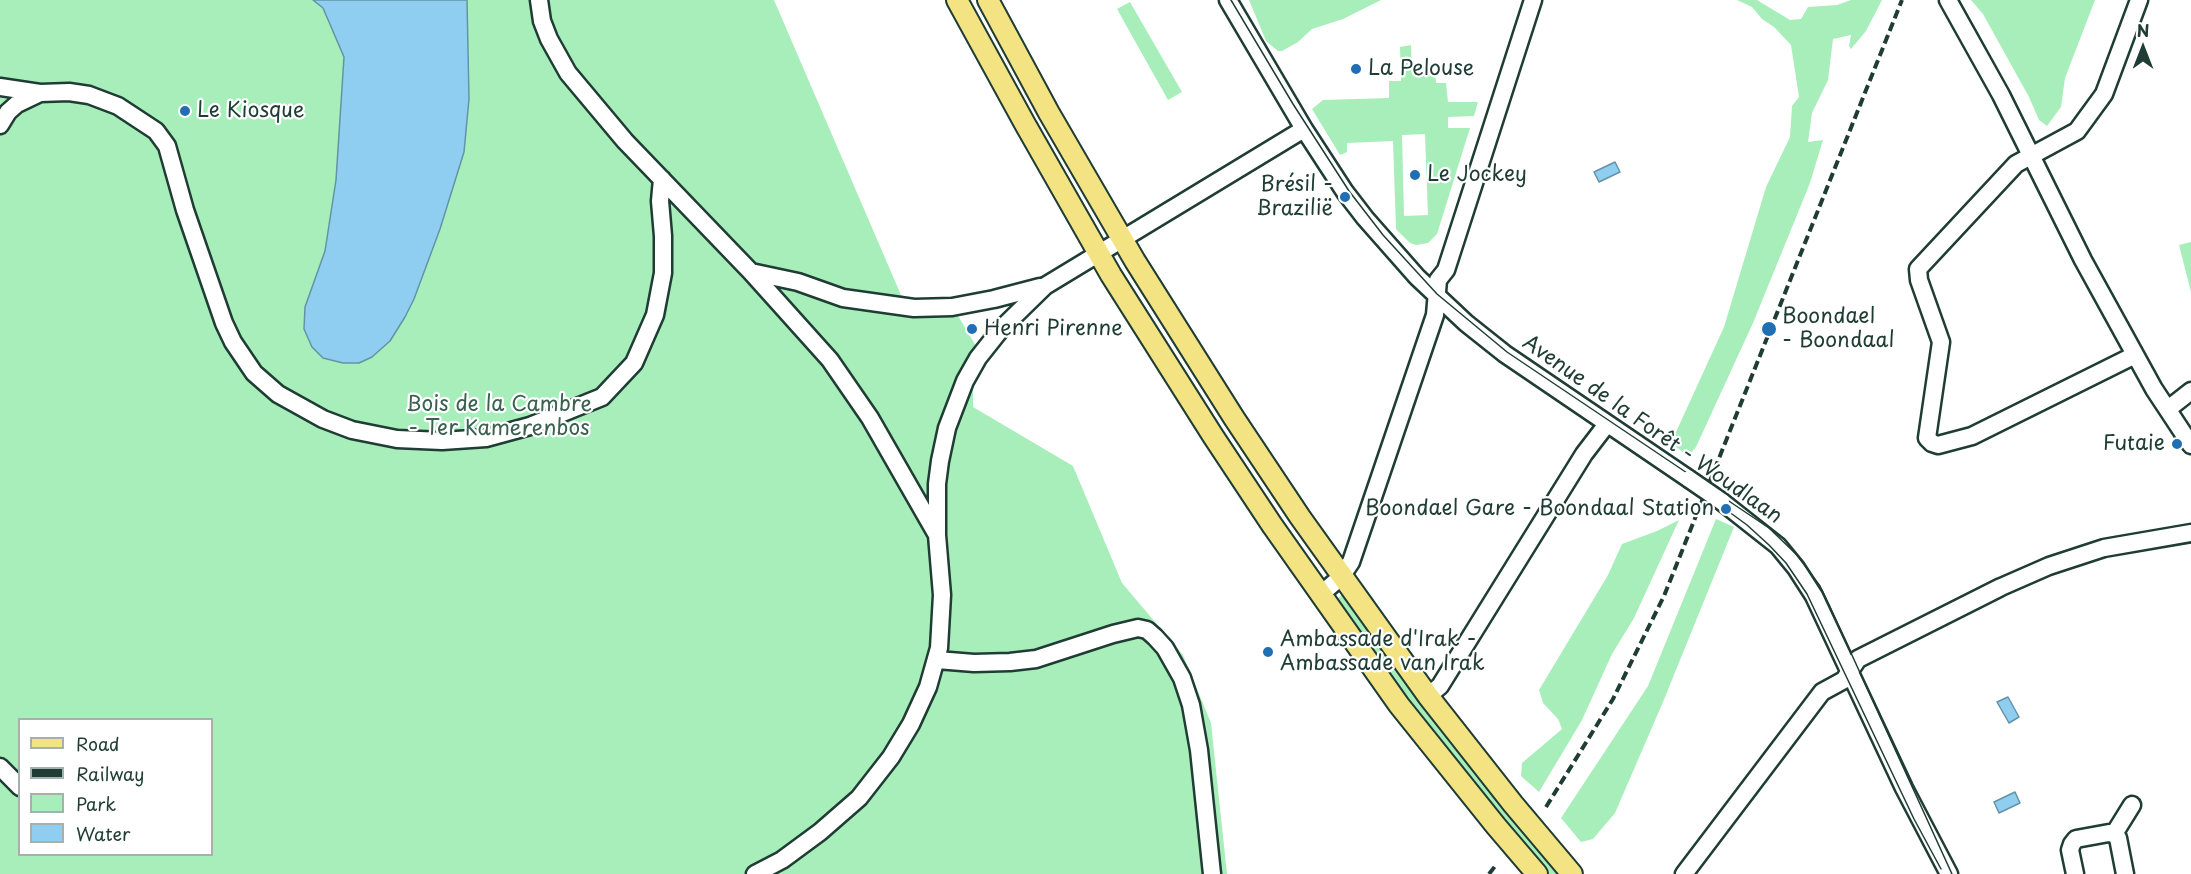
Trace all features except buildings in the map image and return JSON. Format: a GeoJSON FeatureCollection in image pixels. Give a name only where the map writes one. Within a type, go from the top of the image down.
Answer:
{"type":"FeatureCollection","features":[{"type":"Feature","properties":{"kind":"main road"},"geometry":{"type":"LineString","coordinates":[[957,0],[1098,253],[1213,436],[1399,705],[1537,874]]}},
{"type":"Feature","properties":{"kind":"main road"},"geometry":{"type":"LineString","coordinates":[[988,0],[1049,113],[1122,239],[1234,418],[1341,577],[1428,696],[1513,804],[1572,874]]}},
{"type":"Feature","properties":{"kind":"street"},"geometry":{"type":"LineString","coordinates":[[539,0],[542,21],[549,39],[568,73],[625,141],[751,272],[830,360],[870,418],[937,535]]}},
{"type":"Feature","properties":{"kind":"street","name":"Avenue de la Forêt - Woudlaan"},"geometry":{"type":"LineString","coordinates":[[1228,0],[1304,129],[1337,180],[1365,218],[1437,297],[1505,354],[1721,501],[1769,538],[1796,568],[1814,596],[1904,788],[1949,874]]}},
{"type":"Feature","properties":{"kind":"street"},"geometry":{"type":"LineString","coordinates":[[1321,594],[1341,577],[1351,562],[1436,315],[1438,280],[1446,270],[1533,0]]}},
{"type":"Feature","properties":{"kind":"street"},"geometry":{"type":"LineString","coordinates":[[1947,0],[2001,95],[2083,260],[2135,355],[2154,389],[2191,445]]}},
{"type":"Feature","properties":{"kind":"street"},"geometry":{"type":"LineString","coordinates":[[2135,355],[1972,436],[1938,445],[1927,438],[1941,342],[1919,280],[1918,269],[2016,164],[2077,130],[2104,94],[2139,0]]}},
{"type":"Feature","properties":{"kind":"street"},"geometry":{"type":"LineString","coordinates":[[1,123],[3,101],[0,90],[40,93],[69,92],[106,100],[156,131],[167,146],[185,210],[224,323],[233,342],[254,374],[278,394],[323,419],[352,430],[397,439],[442,441],[486,438],[530,426],[602,398],[634,363],[655,315],[663,273],[660,201],[662,178]]}},
{"type":"Feature","properties":{"kind":"street"},"geometry":{"type":"LineString","coordinates":[[1,123],[17,104],[40,93]]}},
{"type":"Feature","properties":{"kind":"street"},"geometry":{"type":"LineString","coordinates":[[755,874],[782,860],[858,798],[891,757],[911,724],[928,687],[937,660],[942,631],[942,595],[937,535],[937,484],[940,461],[947,428],[965,381],[978,358],[1001,328],[1045,286],[1304,129]]}},
{"type":"Feature","properties":{"kind":"street"},"geometry":{"type":"LineString","coordinates":[[751,272],[798,282],[843,298],[885,305],[924,308],[952,307],[1045,286]]}},
{"type":"Feature","properties":{"kind":"street"},"geometry":{"type":"LineString","coordinates":[[984,301],[1001,328]]}},
{"type":"Feature","properties":{"kind":"street"},"geometry":{"type":"LineString","coordinates":[[2168,409],[2191,391]]}},
{"type":"Feature","properties":{"kind":"street"},"geometry":{"type":"LineString","coordinates":[[1428,696],[1440,686],[1584,453],[1607,424]]}},
{"type":"Feature","properties":{"kind":"street"},"geometry":{"type":"LineString","coordinates":[[1684,874],[1822,692],[1844,680],[1858,659],[2001,587],[2049,566],[2104,548],[2191,533]]}},
{"type":"Feature","properties":{"kind":"street"},"geometry":{"type":"LineString","coordinates":[[937,660],[974,663],[1036,659],[1113,634],[1138,628],[1147,630],[1165,648],[1182,678],[1191,705],[1212,874]]}},
{"type":"Feature","properties":{"kind":"street"},"geometry":{"type":"LineString","coordinates":[[0,767],[18,785]]}},
{"type":"Feature","properties":{"kind":"street"},"geometry":{"type":"LineString","coordinates":[[2114,834],[2132,805]]}},
{"type":"Feature","properties":{"kind":"street"},"geometry":{"type":"LineString","coordinates":[[2075,874],[2070,850],[2076,839],[2109,833],[2118,838],[2125,874]]}},
{"type":"Feature","properties":{"kind":"green space","name":"Bois de la Cambre - Ter Kamerenbos"},"geometry":{"type":"Polygon","coordinates":[[[0,0],[774,0],[901,295],[957,314],[986,363],[973,385],[973,407],[1073,466],[1122,583],[1183,655],[1211,723],[1227,874],[0,874],[0,0]]]}},
{"type":"Feature","properties":{"kind":"green space"},"geometry":{"type":"Polygon","coordinates":[[[1249,0],[1381,0],[1343,19],[1312,29],[1298,42],[1278,51],[1266,41],[1249,0]]]}},
{"type":"Feature","properties":{"kind":"green space"},"geometry":{"type":"Polygon","coordinates":[[[1737,0],[1757,0],[1790,20],[1801,19],[1808,7],[1837,5],[1851,0],[1882,0],[1866,31],[1851,49],[1849,46],[1851,35],[1833,39],[1828,80],[1812,113],[1808,142],[1823,140],[1810,183],[1753,323],[1696,447],[1688,456],[1671,443],[1724,327],[1766,187],[1790,137],[1792,106],[1799,97],[1791,45],[1752,7],[1737,0]]]}},
{"type":"Feature","properties":{"kind":"green space"},"geometry":{"type":"Polygon","coordinates":[[[1971,0],[2095,0],[2065,78],[2061,107],[2047,126],[2039,120],[2029,97],[1983,14],[1971,0]]]}},
{"type":"Feature","properties":{"kind":"green space"},"geometry":{"type":"Polygon","coordinates":[[[1130,2],[1182,92],[1168,100],[1117,9],[1130,2]]]}},
{"type":"Feature","properties":{"kind":"green space"},"geometry":{"type":"Polygon","coordinates":[[[1411,45],[1412,73],[1435,72],[1436,83],[1446,83],[1448,102],[1478,102],[1474,116],[1448,117],[1448,128],[1470,128],[1437,234],[1428,243],[1416,245],[1410,243],[1396,229],[1393,141],[1347,143],[1347,152],[1340,155],[1312,109],[1323,100],[1389,98],[1389,81],[1401,81],[1400,47],[1411,45]],[[1425,134],[1402,135],[1404,216],[1428,215],[1425,134]]]}},
{"type":"Feature","properties":{"kind":"green space"},"geometry":{"type":"Polygon","coordinates":[[[2191,242],[2191,292],[2179,245],[2191,242]]]}},
{"type":"Feature","properties":{"kind":"green space"},"geometry":{"type":"Polygon","coordinates":[[[1716,519],[1734,527],[1663,702],[1615,813],[1593,839],[1581,842],[1561,818],[1648,686],[1716,519]]]}},
{"type":"Feature","properties":{"kind":"green space"},"geometry":{"type":"Polygon","coordinates":[[[1679,520],[1634,618],[1612,654],[1582,720],[1539,792],[1521,776],[1522,763],[1562,729],[1558,719],[1543,703],[1539,690],[1608,575],[1622,544],[1679,520]]]}},
{"type":"Feature","properties":{"kind":"green space"},"geometry":{"type":"Polygon","coordinates":[[[1344,594],[1565,874],[1543,874],[1442,751],[1335,600],[1344,594]]]}},
{"type":"Feature","properties":{"kind":"water"},"geometry":{"type":"Polygon","coordinates":[[[313,0],[467,0],[469,99],[464,152],[440,229],[414,299],[390,341],[372,357],[359,363],[343,363],[323,358],[312,347],[304,329],[305,307],[325,251],[336,180],[344,57],[323,8],[313,0]]]}},
{"type":"Feature","properties":{"kind":"water"},"geometry":{"type":"Polygon","coordinates":[[[1615,162],[1620,172],[1599,182],[1594,172],[1615,162]]]}},
{"type":"Feature","properties":{"kind":"water"},"geometry":{"type":"Polygon","coordinates":[[[2008,697],[2019,717],[2009,723],[1997,702],[2008,697]]]}},
{"type":"Feature","properties":{"kind":"water"},"geometry":{"type":"Polygon","coordinates":[[[2015,792],[2020,803],[1999,813],[1994,802],[2015,792]]]}},
{"type":"Feature","properties":{"kind":"tram line"},"geometry":{"type":"LineString","coordinates":[[1231,0],[1293,104],[1349,191],[1383,235],[1437,294],[1507,352],[1769,528],[1797,555],[1820,586],[1952,874]]}},
{"type":"Feature","properties":{"kind":"tram line"},"geometry":{"type":"LineString","coordinates":[[1717,503],[1769,545],[1786,563],[1807,594],[1914,819],[1941,869]]}},
{"type":"Feature","properties":{"kind":"railway"},"geometry":{"type":"LineString","coordinates":[[1546,807],[1613,699],[1664,596],[1902,0]]}},
{"type":"Feature","properties":{"kind":"railway"},"geometry":{"type":"LineString","coordinates":[[1489,874],[1496,865]]}},
{"type":"Feature","properties":{"kind":"place","name":"La Pelouse"},"geometry":{"type":"Point","coordinates":[1356,69]}},
{"type":"Feature","properties":{"kind":"place","name":"Le Kiosque"},"geometry":{"type":"Point","coordinates":[185,111]}},
{"type":"Feature","properties":{"kind":"place","name":"Le Jockey"},"geometry":{"type":"Point","coordinates":[1415,175]}},
{"type":"Feature","properties":{"kind":"place","name":"Brésil - Brazilië"},"geometry":{"type":"Point","coordinates":[1345,197]}},
{"type":"Feature","properties":{"kind":"place","name":"Henri Pirenne"},"geometry":{"type":"Point","coordinates":[972,329]}},
{"type":"Feature","properties":{"kind":"place","name":"Boondael - Boondaal"},"geometry":{"type":"Point","coordinates":[1769,329]}},
{"type":"Feature","properties":{"kind":"place","name":"Futaie"},"geometry":{"type":"Point","coordinates":[2177,444]}},
{"type":"Feature","properties":{"kind":"place","name":"Boondael Gare - Boondaal Station"},"geometry":{"type":"Point","coordinates":[1726,509]}},
{"type":"Feature","properties":{"kind":"place","name":"Ambassade d'Irak - Ambassade van Irak"},"geometry":{"type":"Point","coordinates":[1268,652]}}]}
